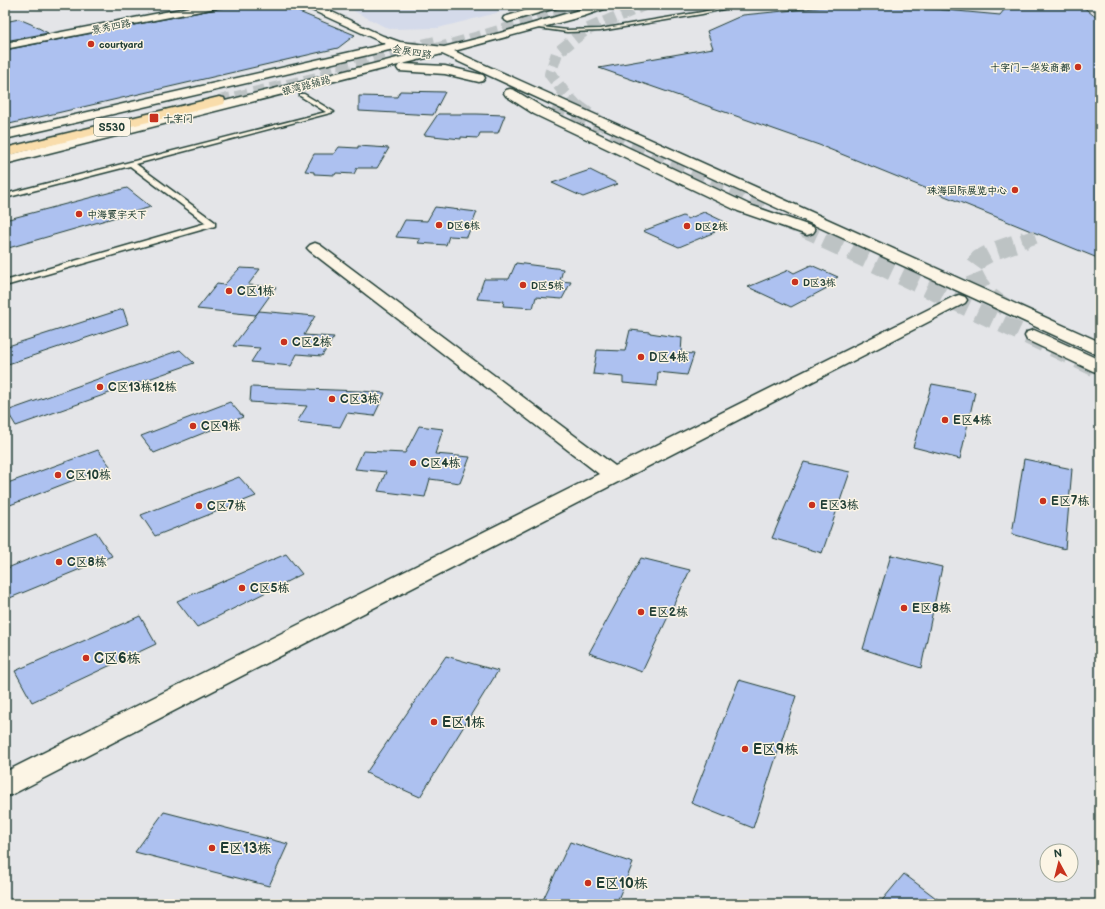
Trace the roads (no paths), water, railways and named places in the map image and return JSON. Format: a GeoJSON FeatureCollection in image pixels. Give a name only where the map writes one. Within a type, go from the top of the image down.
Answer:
{"type":"FeatureCollection","features":[{"type":"Feature","properties":{"kind":"highway","name":"S530"},"geometry":{"type":"LineString","coordinates":[[5,144],[215,98],[5,152]]}},
{"type":"Feature","properties":{"kind":"main road","name":"会展四路"},"geometry":{"type":"LineString","coordinates":[[295,5],[392,46]]}},
{"type":"Feature","properties":{"kind":"main road","name":"会展四路"},"geometry":{"type":"LineString","coordinates":[[309,5],[379,38],[392,46]]}},
{"type":"Feature","properties":{"kind":"main road"},"geometry":{"type":"LineString","coordinates":[[497,21],[555,5]]}},
{"type":"Feature","properties":{"kind":"main road","name":"银湾路辅路"},"geometry":{"type":"LineString","coordinates":[[5,160],[521,31],[606,5]]}},
{"type":"Feature","properties":{"kind":"main road"},"geometry":{"type":"LineString","coordinates":[[495,48],[499,43],[521,31]]}},
{"type":"Feature","properties":{"kind":"main road","name":"银湾路辅路"},"geometry":{"type":"LineString","coordinates":[[5,135],[431,37]]}},
{"type":"Feature","properties":{"kind":"main road"},"geometry":{"type":"LineString","coordinates":[[392,46],[425,47],[437,52]]}},
{"type":"Feature","properties":{"kind":"main road","name":"会展四路"},"geometry":{"type":"LineString","coordinates":[[437,52],[482,79],[503,83]]}},
{"type":"Feature","properties":{"kind":"main road","name":"会展四路"},"geometry":{"type":"LineString","coordinates":[[437,52],[503,83]]}},
{"type":"Feature","properties":{"kind":"main road"},"geometry":{"type":"LineString","coordinates":[[489,59],[490,65],[503,83],[539,111],[744,208],[818,234],[1100,367]]}},
{"type":"Feature","properties":{"kind":"main road"},"geometry":{"type":"LineString","coordinates":[[366,70],[428,68],[463,73],[482,79]]}},
{"type":"Feature","properties":{"kind":"main road"},"geometry":{"type":"LineString","coordinates":[[279,92],[294,86],[302,80],[304,76],[299,73],[280,71]]}},
{"type":"Feature","properties":{"kind":"main road"},"geometry":{"type":"LineString","coordinates":[[503,83],[551,111]]}},
{"type":"Feature","properties":{"kind":"main road"},"geometry":{"type":"LineString","coordinates":[[503,83],[1100,349]]}},
{"type":"Feature","properties":{"kind":"street","name":"景秀四路"},"geometry":{"type":"LineString","coordinates":[[5,43],[202,5]]}},
{"type":"Feature","properties":{"kind":"street","name":"景秀四路"},"geometry":{"type":"LineString","coordinates":[[5,46],[216,5]]}},
{"type":"Feature","properties":{"kind":"street"},"geometry":{"type":"LineString","coordinates":[[315,248],[614,475]]}},
{"type":"Feature","properties":{"kind":"street"},"geometry":{"type":"LineString","coordinates":[[5,785],[959,300]]}},
{"type":"Feature","properties":{"kind":"lane"},"geometry":{"type":"LineString","coordinates":[[533,27],[567,31],[600,30],[702,13],[738,5]]}},
{"type":"Feature","properties":{"kind":"lane"},"geometry":{"type":"LineString","coordinates":[[5,196],[331,112],[302,95]]}},
{"type":"Feature","properties":{"kind":"lane"},"geometry":{"type":"LineString","coordinates":[[5,284],[212,224],[132,164]]}},
{"type":"Feature","properties":{"kind":"tunnel"},"geometry":{"type":"LineString","coordinates":[[436,49],[591,5]]}},
{"type":"Feature","properties":{"kind":"tunnel"},"geometry":{"type":"LineString","coordinates":[[577,106],[550,74],[557,53],[584,31],[644,5]]}},
{"type":"Feature","properties":{"kind":"tunnel"},"geometry":{"type":"LineString","coordinates":[[321,69],[435,42]]}},
{"type":"Feature","properties":{"kind":"tunnel"},"geometry":{"type":"LineString","coordinates":[[219,101],[339,73]]}},
{"type":"Feature","properties":{"kind":"tunnel"},"geometry":{"type":"LineString","coordinates":[[577,106],[628,140],[768,203]]}},
{"type":"Feature","properties":{"kind":"tunnel"},"geometry":{"type":"LineString","coordinates":[[551,111],[597,133]]}},
{"type":"Feature","properties":{"kind":"tunnel"},"geometry":{"type":"LineString","coordinates":[[784,221],[827,241]]}},
{"type":"Feature","properties":{"kind":"tunnel"},"geometry":{"type":"LineString","coordinates":[[1023,241],[1041,235]]}},
{"type":"Feature","properties":{"kind":"tunnel"},"geometry":{"type":"LineString","coordinates":[[825,240],[1100,370]]}},
{"type":"Feature","properties":{"kind":"tunnel"},"geometry":{"type":"LineString","coordinates":[[1005,307],[985,291],[977,281],[972,269],[979,259],[996,250],[1023,241]]}},
{"type":"Feature","properties":{"kind":"place","name":"courtyard"},"geometry":{"type":"Point","coordinates":[91,44]}},
{"type":"Feature","properties":{"kind":"place","name":"十字门－华发商都"},"geometry":{"type":"Point","coordinates":[1078,67]}},
{"type":"Feature","properties":{"kind":"place","name":"十字门"},"geometry":{"type":"Point","coordinates":[154,118]}},
{"type":"Feature","properties":{"kind":"place","name":"珠海国际展览中心"},"geometry":{"type":"Point","coordinates":[1015,190]}},
{"type":"Feature","properties":{"kind":"place","name":"中海寰宇天下"},"geometry":{"type":"Point","coordinates":[79,214]}},
{"type":"Feature","properties":{"kind":"place","name":"D区6栋"},"geometry":{"type":"Point","coordinates":[439,225]}},
{"type":"Feature","properties":{"kind":"place","name":"D区2栋"},"geometry":{"type":"Point","coordinates":[687,226]}},
{"type":"Feature","properties":{"kind":"place","name":"D区3栋"},"geometry":{"type":"Point","coordinates":[795,282]}},
{"type":"Feature","properties":{"kind":"place","name":"D区5栋"},"geometry":{"type":"Point","coordinates":[523,285]}},
{"type":"Feature","properties":{"kind":"place","name":"C区1栋"},"geometry":{"type":"Point","coordinates":[229,291]}},
{"type":"Feature","properties":{"kind":"place","name":"C区2栋"},"geometry":{"type":"Point","coordinates":[284,342]}},
{"type":"Feature","properties":{"kind":"place","name":"D区4栋"},"geometry":{"type":"Point","coordinates":[641,357]}},
{"type":"Feature","properties":{"kind":"place","name":"C区13栋12栋"},"geometry":{"type":"Point","coordinates":[100,387]}},
{"type":"Feature","properties":{"kind":"place","name":"C区3栋"},"geometry":{"type":"Point","coordinates":[332,399]}},
{"type":"Feature","properties":{"kind":"place","name":"E区4栋"},"geometry":{"type":"Point","coordinates":[945,420]}},
{"type":"Feature","properties":{"kind":"place","name":"C区9栋"},"geometry":{"type":"Point","coordinates":[193,426]}},
{"type":"Feature","properties":{"kind":"place","name":"C区4栋"},"geometry":{"type":"Point","coordinates":[413,463]}},
{"type":"Feature","properties":{"kind":"place","name":"C区10栋"},"geometry":{"type":"Point","coordinates":[58,475]}},
{"type":"Feature","properties":{"kind":"place","name":"E区7栋"},"geometry":{"type":"Point","coordinates":[1043,501]}},
{"type":"Feature","properties":{"kind":"place","name":"E区3栋"},"geometry":{"type":"Point","coordinates":[812,505]}},
{"type":"Feature","properties":{"kind":"place","name":"C区7栋"},"geometry":{"type":"Point","coordinates":[199,506]}},
{"type":"Feature","properties":{"kind":"place","name":"C区8栋"},"geometry":{"type":"Point","coordinates":[59,562]}},
{"type":"Feature","properties":{"kind":"place","name":"C区5栋"},"geometry":{"type":"Point","coordinates":[242,588]}},
{"type":"Feature","properties":{"kind":"place","name":"E区8栋"},"geometry":{"type":"Point","coordinates":[904,608]}},
{"type":"Feature","properties":{"kind":"place","name":"E区2栋"},"geometry":{"type":"Point","coordinates":[641,612]}},
{"type":"Feature","properties":{"kind":"place","name":"C区6栋"},"geometry":{"type":"Point","coordinates":[86,658]}},
{"type":"Feature","properties":{"kind":"place","name":"E区1栋"},"geometry":{"type":"Point","coordinates":[434,722]}},
{"type":"Feature","properties":{"kind":"place","name":"E区9栋"},"geometry":{"type":"Point","coordinates":[745,749]}},
{"type":"Feature","properties":{"kind":"place","name":"E区13栋"},"geometry":{"type":"Point","coordinates":[212,848]}},
{"type":"Feature","properties":{"kind":"place","name":"E区10栋"},"geometry":{"type":"Point","coordinates":[588,883]}}]}
